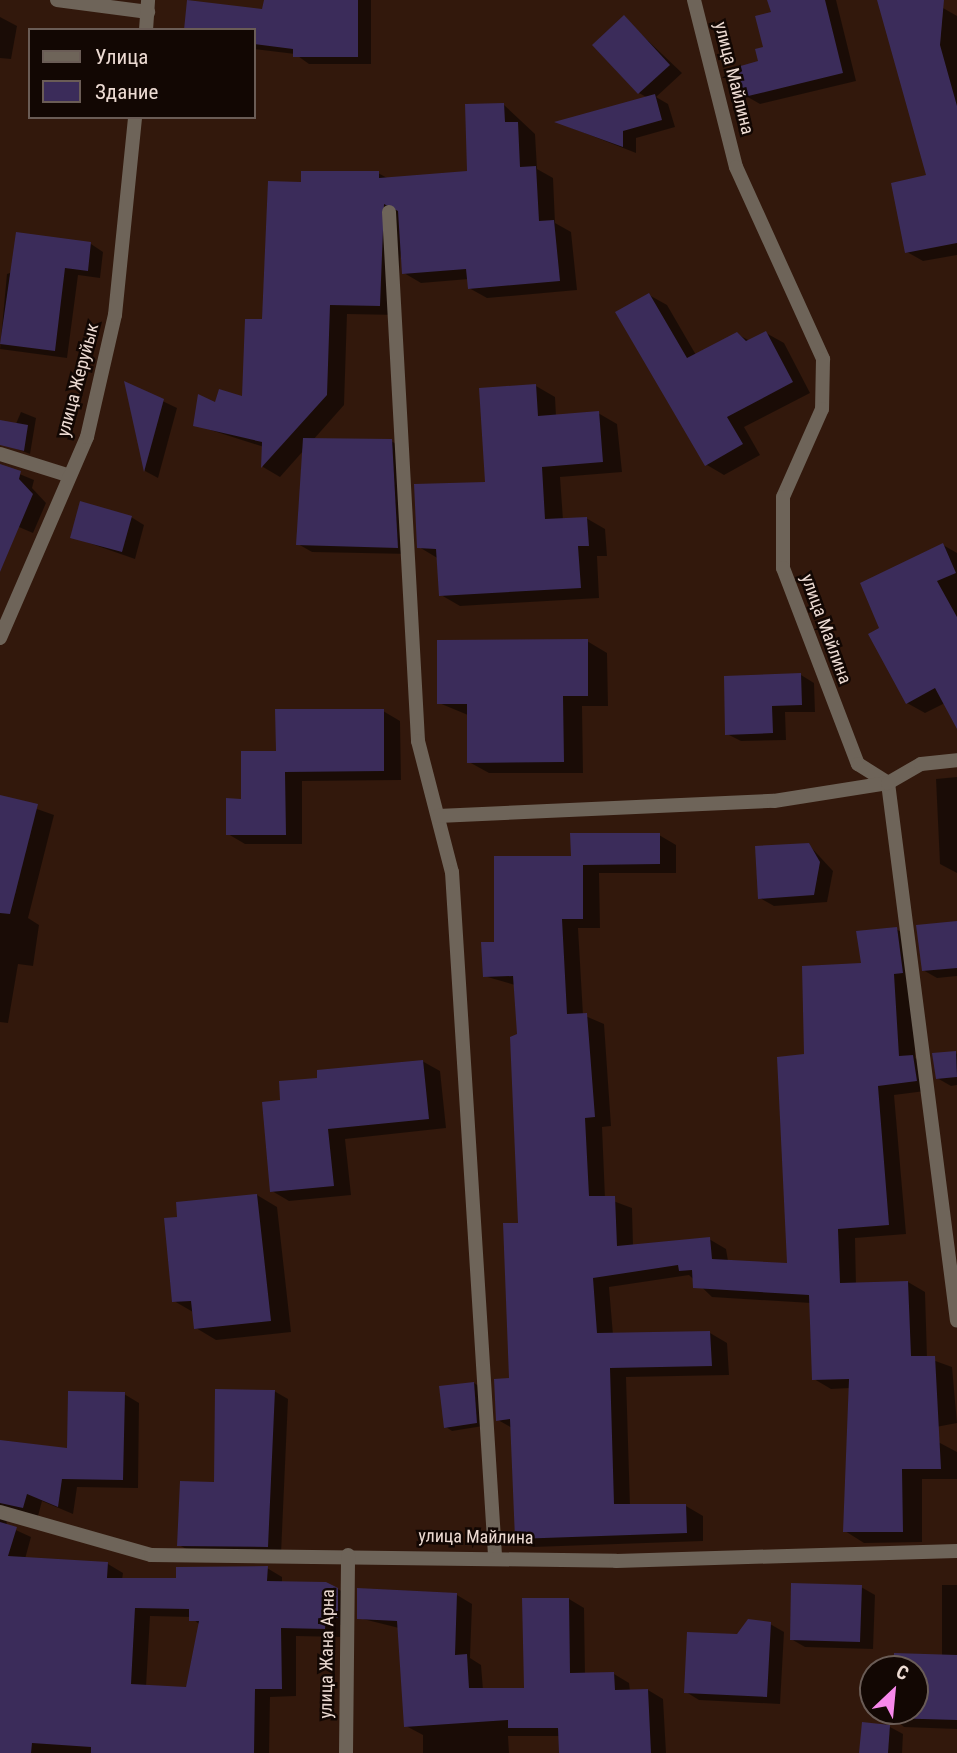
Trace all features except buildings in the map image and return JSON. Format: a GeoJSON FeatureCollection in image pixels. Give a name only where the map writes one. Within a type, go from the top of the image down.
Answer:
{"type":"FeatureCollection","features":[{"type":"Feature","properties":{"kind":"street"},"geometry":{"type":"LineString","coordinates":[[57,0],[148,6],[146,28]]}},
{"type":"Feature","properties":{"kind":"street","name":"улица Майлина"},"geometry":{"type":"LineString","coordinates":[[694,0],[736,167],[823,359],[822,409],[783,497],[783,568],[858,764],[888,783]]}},
{"type":"Feature","properties":{"kind":"street","name":"улица Жеруйык"},"geometry":{"type":"LineString","coordinates":[[0,638],[67,475],[87,437],[107,357],[135,119]]}},
{"type":"Feature","properties":{"kind":"street"},"geometry":{"type":"LineString","coordinates":[[389,212],[418,741],[452,872],[495,1556]]}},
{"type":"Feature","properties":{"kind":"street"},"geometry":{"type":"LineString","coordinates":[[0,454],[67,475]]}},
{"type":"Feature","properties":{"kind":"street"},"geometry":{"type":"LineString","coordinates":[[438,816],[774,801],[888,783],[921,764],[957,760]]}},
{"type":"Feature","properties":{"kind":"street"},"geometry":{"type":"LineString","coordinates":[[888,783],[957,1321]]}},
{"type":"Feature","properties":{"kind":"street","name":"улица Майлина"},"geometry":{"type":"LineString","coordinates":[[0,1511],[151,1555],[495,1556],[616,1561],[957,1551]]}},
{"type":"Feature","properties":{"kind":"street","name":"улица Жана Арна"},"geometry":{"type":"LineString","coordinates":[[346,1753],[348,1555]]}}]}
